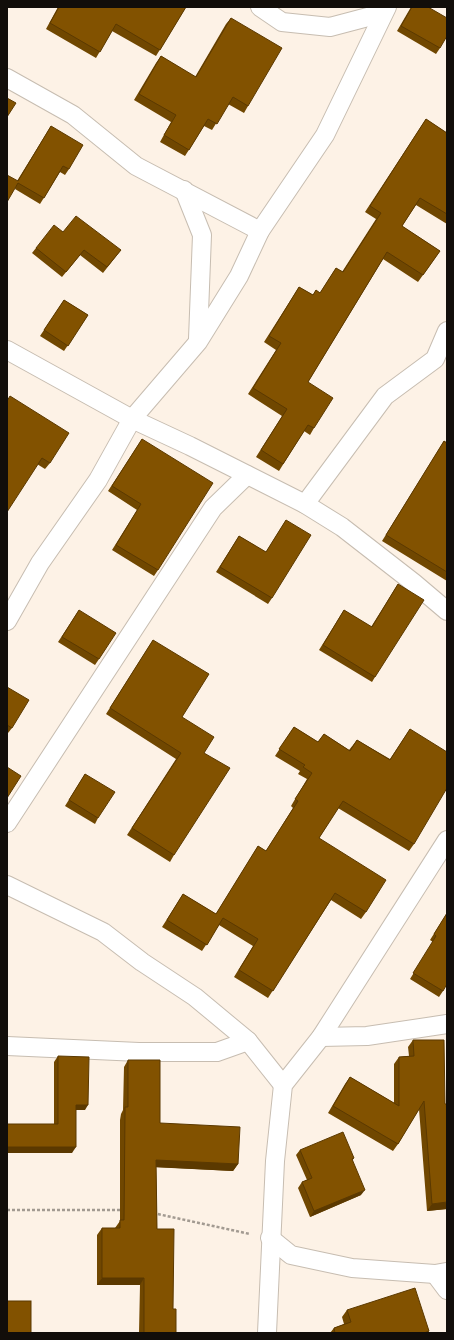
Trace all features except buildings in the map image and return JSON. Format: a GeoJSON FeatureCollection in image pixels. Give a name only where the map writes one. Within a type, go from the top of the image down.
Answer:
{"type":"FeatureCollection","features":[{"type":"Feature","properties":{"kind":"street"},"geometry":{"type":"LineString","coordinates":[[260,7],[282,22],[330,27],[384,9]]}},
{"type":"Feature","properties":{"kind":"street"},"geometry":{"type":"LineString","coordinates":[[7,621],[40,563],[98,480],[132,419],[198,342],[239,276],[260,231],[325,135],[384,9]]}},
{"type":"Feature","properties":{"kind":"street"},"geometry":{"type":"LineString","coordinates":[[7,78],[73,115],[136,166],[260,231]]}},
{"type":"Feature","properties":{"kind":"street"},"geometry":{"type":"LineString","coordinates":[[184,190],[202,235],[198,342]]}},
{"type":"Feature","properties":{"kind":"street"},"geometry":{"type":"LineString","coordinates":[[305,504],[385,396],[435,360],[447,331]]}},
{"type":"Feature","properties":{"kind":"street"},"geometry":{"type":"LineString","coordinates":[[7,350],[132,419],[305,504],[342,527],[414,583],[447,612]]}},
{"type":"Feature","properties":{"kind":"street"},"geometry":{"type":"LineString","coordinates":[[7,824],[169,573],[213,508],[247,475]]}},
{"type":"Feature","properties":{"kind":"street"},"geometry":{"type":"LineString","coordinates":[[267,1333],[270,1238],[275,1161],[283,1085],[322,1037],[447,840]]}},
{"type":"Feature","properties":{"kind":"street"},"geometry":{"type":"LineString","coordinates":[[7,885],[103,932],[142,962],[195,997],[248,1041],[283,1085]]}},
{"type":"Feature","properties":{"kind":"street"},"geometry":{"type":"LineString","coordinates":[[322,1037],[367,1036],[447,1024]]}},
{"type":"Feature","properties":{"kind":"street"},"geometry":{"type":"LineString","coordinates":[[7,1046],[139,1052],[217,1052],[248,1041]]}},
{"type":"Feature","properties":{"kind":"street"},"geometry":{"type":"LineString","coordinates":[[270,1238],[290,1255],[352,1268],[441,1273],[447,1290]]}},
{"type":"Feature","properties":{"kind":"path"},"geometry":{"type":"LineString","coordinates":[[7,1210],[131,1210]]}},
{"type":"Feature","properties":{"kind":"path"},"geometry":{"type":"LineString","coordinates":[[147,1212],[270,1238]]}}]}
